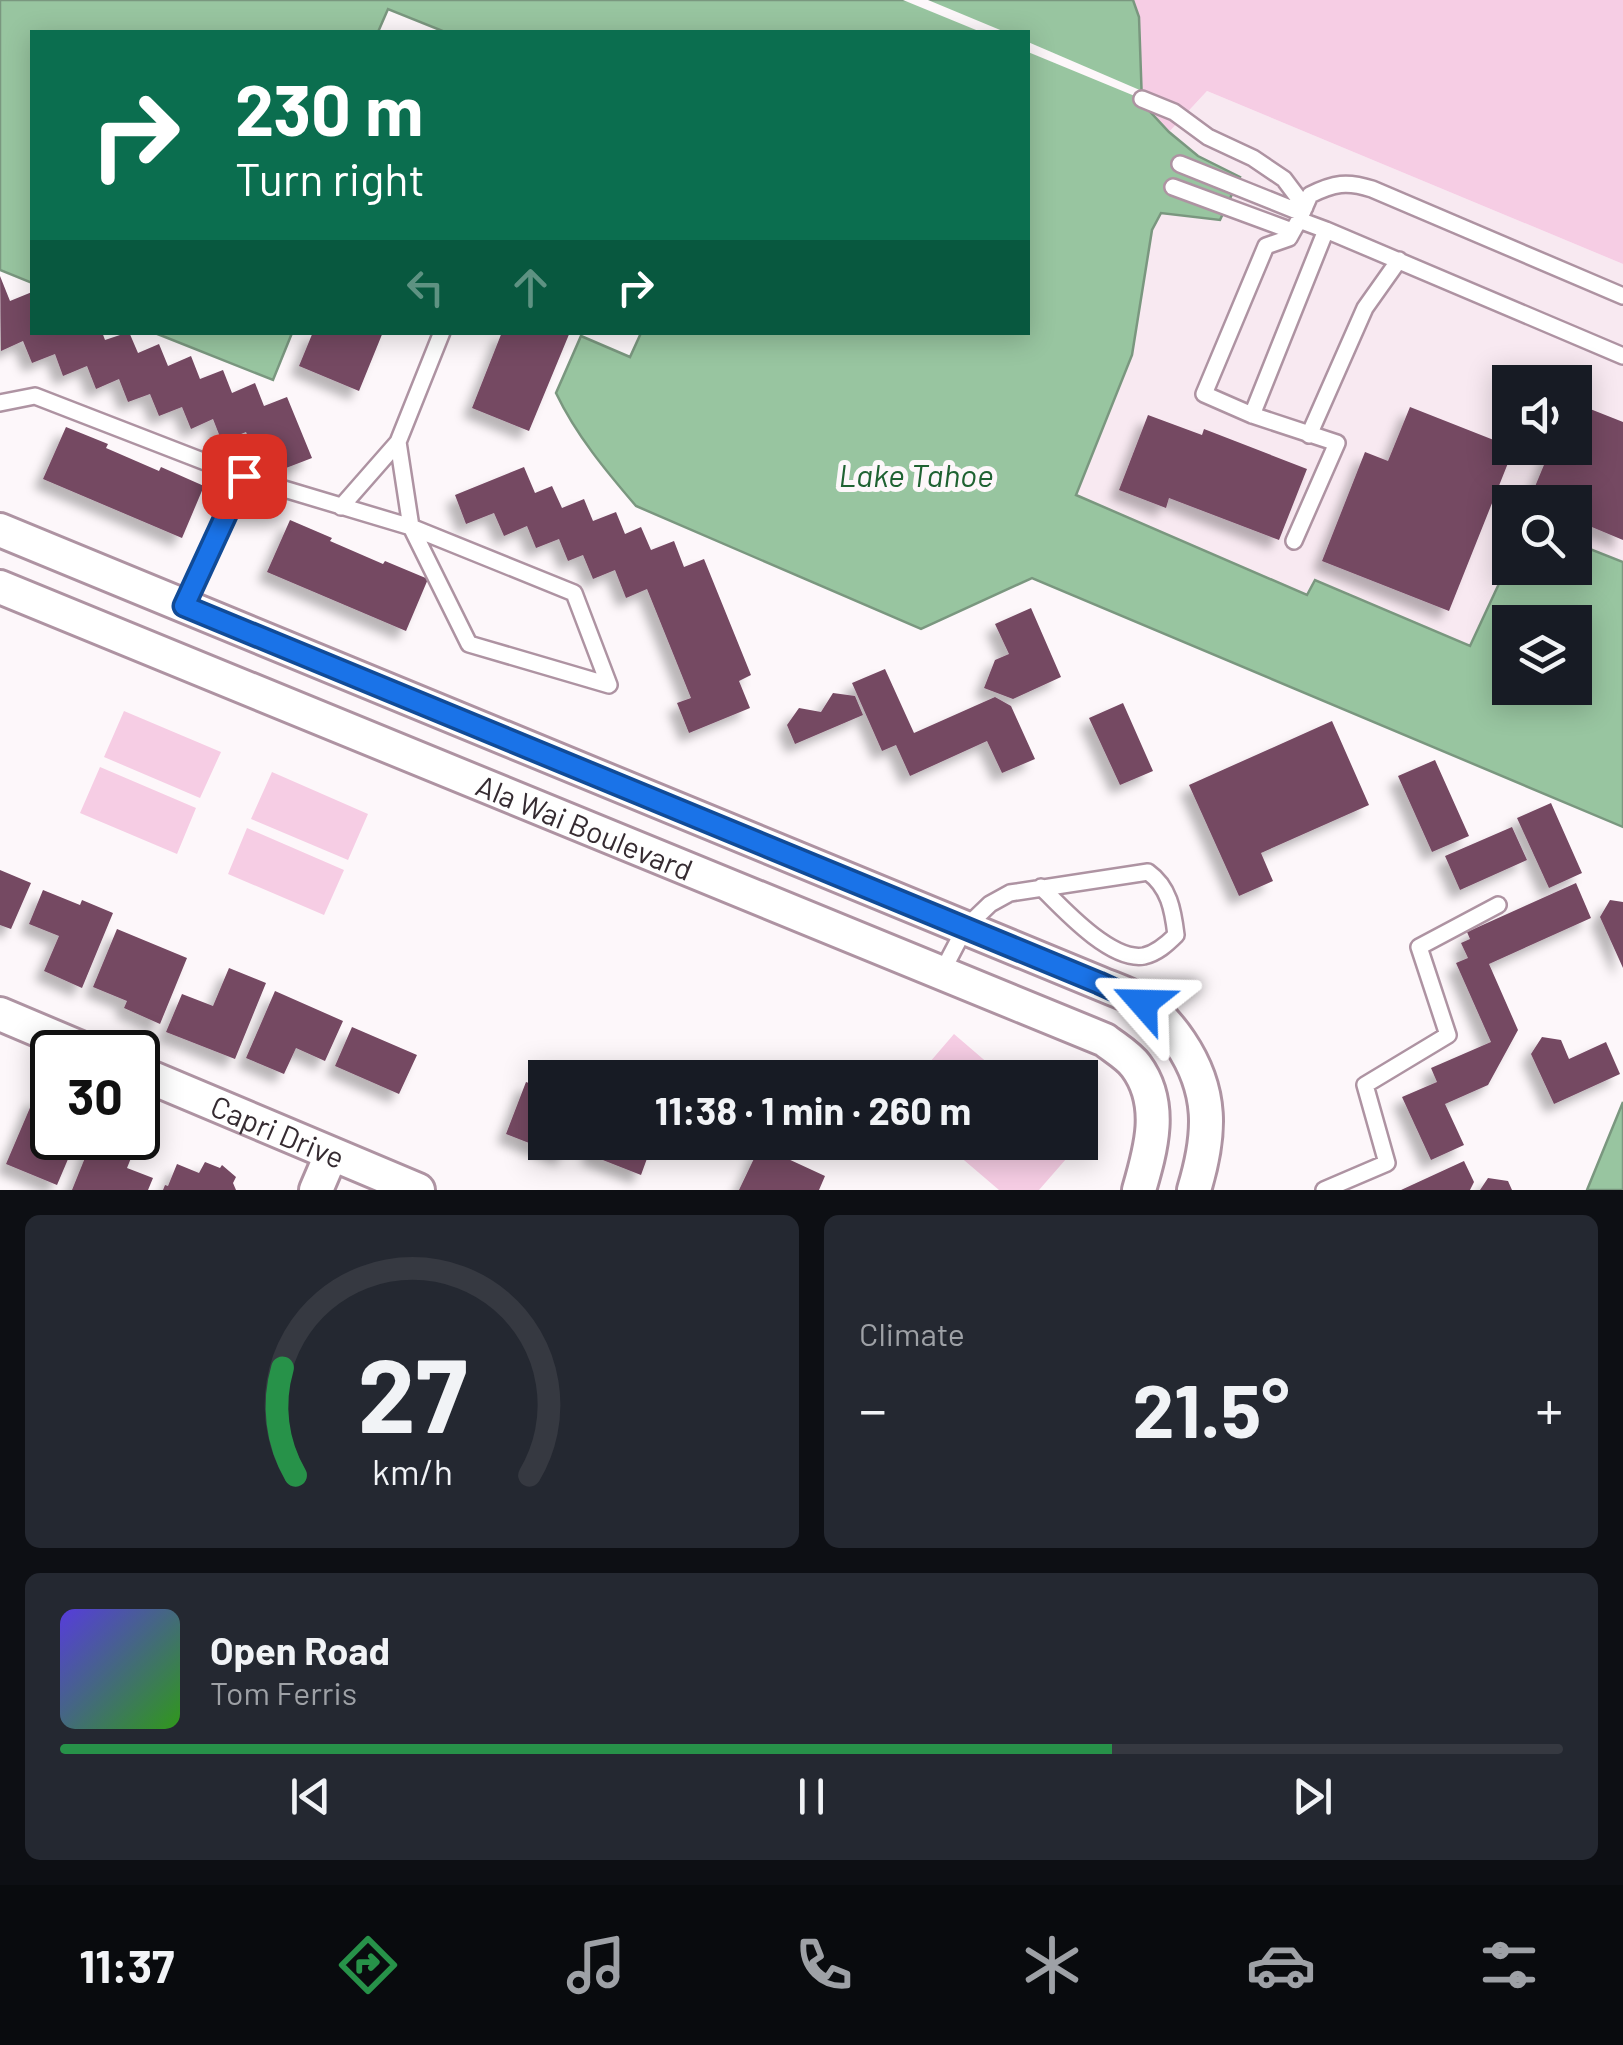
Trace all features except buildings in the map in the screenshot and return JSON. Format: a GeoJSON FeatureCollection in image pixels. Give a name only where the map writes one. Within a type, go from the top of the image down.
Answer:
{"type":"FeatureCollection","features":[{"type":"Feature","properties":{"kind":"street","name":"Ala Wai Boulevard"},"geometry":{"type":"LineString","coordinates":[[0,530],[1143,1003],[1171,1029],[1195,1064],[1204,1088],[1207,1115],[1201,1168],[1194,1190]]}},
{"type":"Feature","properties":{"kind":"street","name":"Ala Wai Boulevard"},"geometry":{"type":"LineString","coordinates":[[0,587],[1106,1040],[1135,1063],[1150,1090],[1154,1116],[1151,1150],[1139,1190]]}},
{"type":"Feature","properties":{"kind":"street"},"geometry":{"type":"LineString","coordinates":[[0,1014],[38,1030]]}},
{"type":"Feature","properties":{"kind":"street","name":"Capri Drive"},"geometry":{"type":"LineString","coordinates":[[160,1081],[418,1190]]}},
{"type":"Feature","properties":{"kind":"street"},"geometry":{"type":"LineString","coordinates":[[316,1190],[331,1154]]}},
{"type":"Feature","properties":{"kind":"lane"},"geometry":{"type":"LineString","coordinates":[[1142,99],[1174,112],[1208,138],[1253,158],[1284,179],[1299,218]]}},
{"type":"Feature","properties":{"kind":"lane"},"geometry":{"type":"LineString","coordinates":[[1180,164],[1623,356]]}},
{"type":"Feature","properties":{"kind":"lane"},"geometry":{"type":"LineString","coordinates":[[1294,541],[1337,442],[1252,415],[1204,394],[1266,246],[1290,238],[1310,194],[1328,186],[1353,183],[1623,296]]}},
{"type":"Feature","properties":{"kind":"lane"},"geometry":{"type":"LineString","coordinates":[[1173,187],[1299,218]]}},
{"type":"Feature","properties":{"kind":"lane"},"geometry":{"type":"LineString","coordinates":[[1252,415],[1326,230]]}},
{"type":"Feature","properties":{"kind":"lane"},"geometry":{"type":"LineString","coordinates":[[1309,435],[1365,308],[1399,260]]}},
{"type":"Feature","properties":{"kind":"lane"},"geometry":{"type":"LineString","coordinates":[[341,506],[398,442],[441,335]]}},
{"type":"Feature","properties":{"kind":"lane"},"geometry":{"type":"LineString","coordinates":[[0,403],[35,396],[244,476],[411,527],[574,592],[609,685],[469,644],[411,527],[398,442]]}},
{"type":"Feature","properties":{"kind":"lane"},"geometry":{"type":"LineString","coordinates":[[184,606],[244,476]]}},
{"type":"Feature","properties":{"kind":"lane"},"geometry":{"type":"LineString","coordinates":[[942,972],[965,928],[990,904],[1010,893],[1041,887],[1148,872],[1160,880],[1172,907],[1176,935],[1162,949],[1140,957],[1112,948],[1086,932],[1041,887]]}},
{"type":"Feature","properties":{"kind":"lane"},"geometry":{"type":"LineString","coordinates":[[1324,1190],[1387,1163],[1365,1084],[1448,1034],[1419,947],[1498,905]]}},
{"type":"Feature","properties":{"kind":"shaded area"},"geometry":{"type":"Polygon","coordinates":[[[1133,0],[1623,0],[1623,264],[1207,91],[1169,132],[1142,103],[1139,17],[1133,0]]]}},
{"type":"Feature","properties":{"kind":"shaded area"},"geometry":{"type":"Polygon","coordinates":[[[1207,91],[1623,264],[1623,562],[1592,550],[1592,485],[1492,485],[1492,585],[1499,585],[1471,647],[1315,581],[1308,595],[1076,495],[1132,355],[1152,230],[1161,213],[1220,219],[1240,177],[1198,156],[1169,132],[1207,91]]]}},
{"type":"Feature","properties":{"kind":"shaded area"},"geometry":{"type":"Polygon","coordinates":[[[124,711],[221,752],[200,798],[104,757],[124,711]]]}},
{"type":"Feature","properties":{"kind":"shaded area"},"geometry":{"type":"Polygon","coordinates":[[[100,767],[196,808],[177,854],[80,813],[100,767]]]}},
{"type":"Feature","properties":{"kind":"shaded area"},"geometry":{"type":"Polygon","coordinates":[[[272,772],[368,814],[348,860],[251,819],[272,772]]]}},
{"type":"Feature","properties":{"kind":"shaded area"},"geometry":{"type":"Polygon","coordinates":[[[247,828],[344,870],[324,915],[228,874],[247,828]]]}},
{"type":"Feature","properties":{"kind":"shaded area"},"geometry":{"type":"Polygon","coordinates":[[[954,1034],[984,1060],[932,1060],[954,1034]]]}},
{"type":"Feature","properties":{"kind":"shaded area"},"geometry":{"type":"Polygon","coordinates":[[[964,1160],[1065,1160],[1039,1190],[999,1190],[964,1160]]]}},
{"type":"Feature","properties":{"kind":"water","name":"Lake Tahoe"},"geometry":{"type":"Polygon","coordinates":[[[0,0],[1133,0],[1139,17],[1142,103],[1198,156],[1240,177],[1220,220],[1161,213],[1152,230],[1132,355],[1076,495],[1307,595],[1315,580],[1470,646],[1498,585],[1592,585],[1592,550],[1623,562],[1623,827],[1032,578],[921,629],[636,506],[592,452],[556,393],[581,336],[630,357],[640,335],[1030,335],[1030,30],[440,30],[388,9],[379,30],[30,30],[30,282],[0,270],[0,0]]]}},
{"type":"Feature","properties":{"kind":"water"},"geometry":{"type":"Polygon","coordinates":[[[160,335],[291,335],[273,380],[160,335]]]}},
{"type":"Feature","properties":{"kind":"water"},"geometry":{"type":"Polygon","coordinates":[[[1623,1102],[1623,1190],[1587,1190],[1623,1102]]]}},
{"type":"Feature","properties":{"kind":"pier"},"geometry":{"type":"Polygon","coordinates":[[[903,0],[928,0],[1000,30],[976,30],[903,0]]]}},
{"type":"Feature","properties":{"kind":"pier"},"geometry":{"type":"Polygon","coordinates":[[[1030,43],[1142,91],[1142,99],[1030,53],[1030,43]]]}},
{"type":"Feature","properties":{"kind":"route"},"geometry":{"type":"LineString","coordinates":[[244,476],[184,606],[1143,1003]]}}]}
